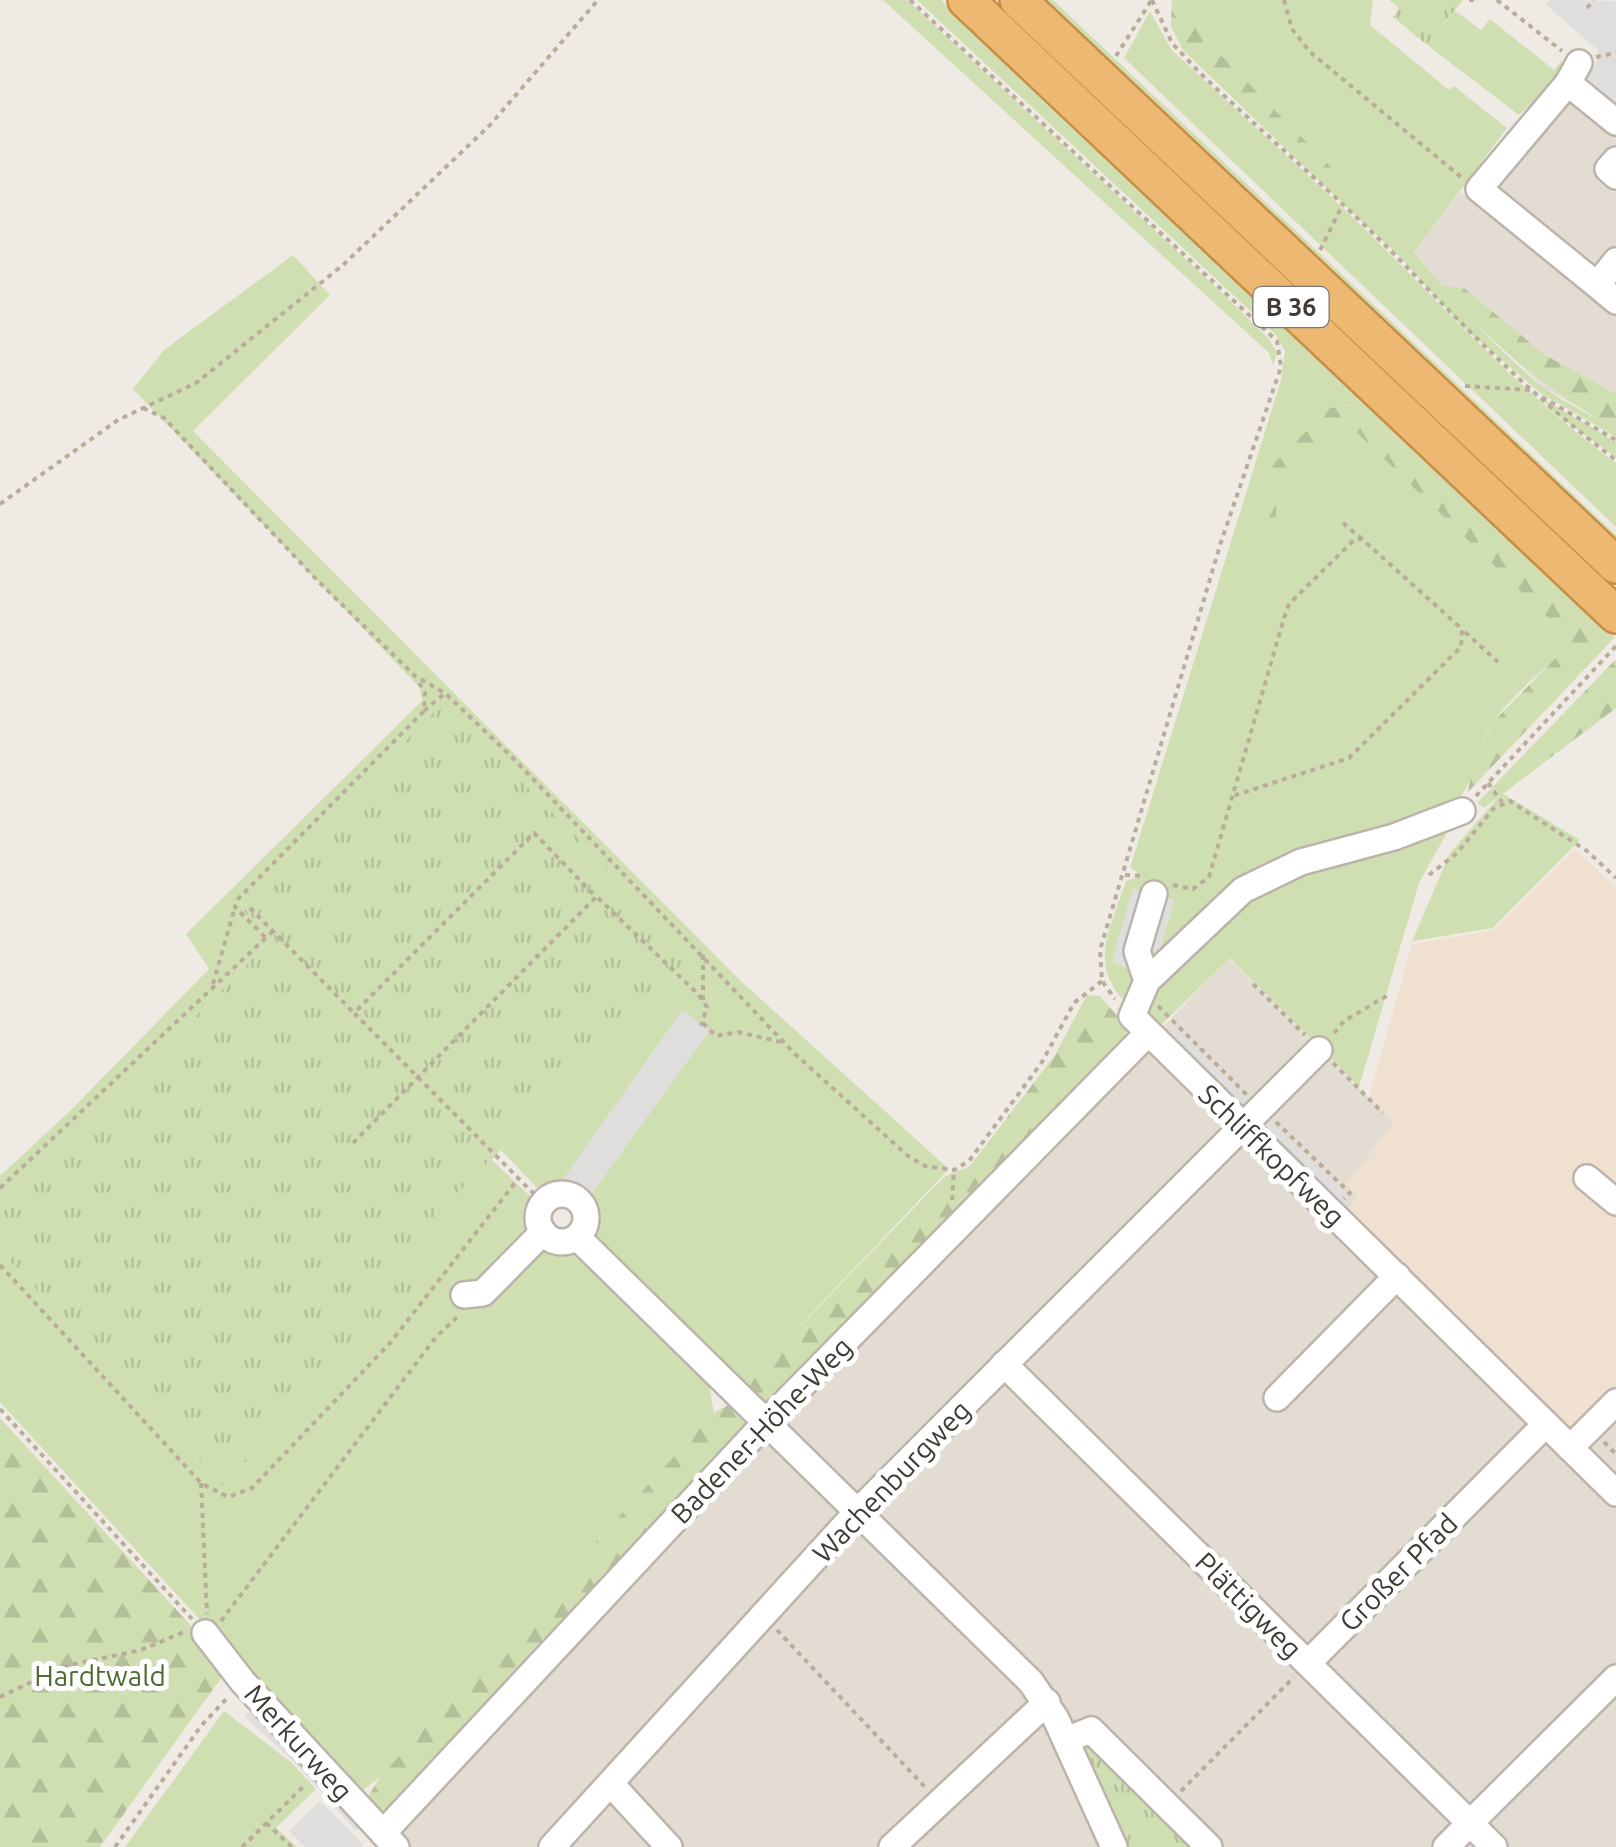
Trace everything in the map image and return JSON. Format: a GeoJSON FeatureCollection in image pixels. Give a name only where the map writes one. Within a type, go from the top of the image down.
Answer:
{"type":"FeatureCollection","features":[{"type":"Feature","properties":{"kind":"highway","name":"B 36"},"geometry":{"type":"LineString","coordinates":[[966,0],[1616,615]]}},
{"type":"Feature","properties":{"kind":"highway","name":"B 36"},"geometry":{"type":"LineString","coordinates":[[1018,0],[1616,565]]}},
{"type":"Feature","properties":{"kind":"street"},"geometry":{"type":"LineString","coordinates":[[1616,122],[1580,68],[1478,189],[1606,293],[1616,261]]}},
{"type":"Feature","properties":{"kind":"street"},"geometry":{"type":"LineString","coordinates":[[1616,160],[1608,169],[1616,176]]}},
{"type":"Feature","properties":{"kind":"street"},"geometry":{"type":"LineString","coordinates":[[1147,981],[1243,890],[1270,874],[1394,837],[1468,803]]}},
{"type":"Feature","properties":{"kind":"street"},"geometry":{"type":"LineString","coordinates":[[1139,1025],[1147,981],[1137,951],[1154,894]]}},
{"type":"Feature","properties":{"kind":"street","name":"Schliffkopfweg"},"geometry":{"type":"LineString","coordinates":[[1139,1025],[1616,1493]]}},
{"type":"Feature","properties":{"kind":"street","name":"Badener-Höhe-Weg"},"geometry":{"type":"LineString","coordinates":[[390,1840],[768,1420],[1139,1025]]}},
{"type":"Feature","properties":{"kind":"street","name":"Wachenburgweg"},"geometry":{"type":"LineString","coordinates":[[552,1847],[858,1511],[1319,1050]]}},
{"type":"Feature","properties":{"kind":"street"},"geometry":{"type":"LineString","coordinates":[[1587,1178],[1616,1202]]}},
{"type":"Feature","properties":{"kind":"street"},"geometry":{"type":"LineString","coordinates":[[554,1195],[575,1198],[584,1209],[586,1223],[576,1237],[558,1242],[543,1232],[538,1217],[544,1203],[554,1195]]}},
{"type":"Feature","properties":{"kind":"street"},"geometry":{"type":"LineString","coordinates":[[471,1295],[543,1232]]}},
{"type":"Feature","properties":{"kind":"street"},"geometry":{"type":"LineString","coordinates":[[576,1237],[768,1420],[1047,1702],[1114,1847]]}},
{"type":"Feature","properties":{"kind":"street"},"geometry":{"type":"LineString","coordinates":[[1277,1398],[1397,1276]]}},
{"type":"Feature","properties":{"kind":"street","name":"Plättigweg"},"geometry":{"type":"LineString","coordinates":[[1004,1364],[1494,1847]]}},
{"type":"Feature","properties":{"kind":"street"},"geometry":{"type":"LineString","coordinates":[[1570,1448],[1616,1402]]}},
{"type":"Feature","properties":{"kind":"street","name":"Großer Pfad"},"geometry":{"type":"LineString","coordinates":[[1308,1663],[1546,1424]]}},
{"type":"Feature","properties":{"kind":"street","name":"Merkurweg"},"geometry":{"type":"LineString","coordinates":[[202,1630],[243,1682],[390,1840]]}},
{"type":"Feature","properties":{"kind":"street"},"geometry":{"type":"LineString","coordinates":[[1446,1847],[1616,1678]]}},
{"type":"Feature","properties":{"kind":"street"},"geometry":{"type":"LineString","coordinates":[[892,1847],[1047,1702]]}},
{"type":"Feature","properties":{"kind":"street"},"geometry":{"type":"LineString","coordinates":[[1066,1740],[1091,1730],[1208,1847]]}},
{"type":"Feature","properties":{"kind":"street"},"geometry":{"type":"LineString","coordinates":[[611,1784],[669,1847]]}},
{"type":"Feature","properties":{"kind":"path"},"geometry":{"type":"LineString","coordinates":[[0,504],[118,420],[196,382],[356,253],[490,124],[598,0]]}},
{"type":"Feature","properties":{"kind":"path"},"geometry":{"type":"LineString","coordinates":[[910,0],[1223,290],[1280,350],[1281,367],[1221,542],[1100,950],[1102,981],[1139,1025]]}},
{"type":"Feature","properties":{"kind":"path"},"geometry":{"type":"LineString","coordinates":[[1116,56],[1152,0]]}},
{"type":"Feature","properties":{"kind":"path"},"geometry":{"type":"LineString","coordinates":[[1152,0],[1172,42],[1190,62],[1398,258],[1460,326],[1538,394],[1553,413],[1616,460]]}},
{"type":"Feature","properties":{"kind":"path"},"geometry":{"type":"LineString","coordinates":[[1284,0],[1292,29],[1310,52],[1478,189]]}},
{"type":"Feature","properties":{"kind":"path"},"geometry":{"type":"LineString","coordinates":[[1497,0],[1580,68],[1616,53]]}},
{"type":"Feature","properties":{"kind":"path"},"geometry":{"type":"LineString","coordinates":[[1587,8],[1594,0]]}},
{"type":"Feature","properties":{"kind":"path"},"geometry":{"type":"LineString","coordinates":[[1320,250],[1342,206]]}},
{"type":"Feature","properties":{"kind":"path"},"geometry":{"type":"LineString","coordinates":[[1463,386],[1524,387],[1616,440]]}},
{"type":"Feature","properties":{"kind":"path"},"geometry":{"type":"LineString","coordinates":[[142,408],[164,418],[315,578],[415,676],[445,693],[703,953],[784,1042],[908,1156],[925,1166],[954,1170],[969,1161],[1017,1099],[1074,1003],[1102,981]]}},
{"type":"Feature","properties":{"kind":"path"},"geometry":{"type":"LineString","coordinates":[[1344,523],[1498,662]]}},
{"type":"Feature","properties":{"kind":"path"},"geometry":{"type":"LineString","coordinates":[[1154,894],[1159,880],[1193,889],[1207,882],[1289,604],[1354,540],[1362,539]]}},
{"type":"Feature","properties":{"kind":"path"},"geometry":{"type":"LineString","coordinates":[[1232,796],[1349,758],[1461,647],[1462,629]]}},
{"type":"Feature","properties":{"kind":"path"},"geometry":{"type":"LineString","coordinates":[[1468,803],[1616,646]]}},
{"type":"Feature","properties":{"kind":"path"},"geometry":{"type":"LineString","coordinates":[[415,676],[424,693],[424,711]]}},
{"type":"Feature","properties":{"kind":"path"},"geometry":{"type":"LineString","coordinates":[[212,988],[235,907],[306,828],[445,693]]}},
{"type":"Feature","properties":{"kind":"path"},"geometry":{"type":"LineString","coordinates":[[1488,783],[1502,802]]}},
{"type":"Feature","properties":{"kind":"path"},"geometry":{"type":"LineString","coordinates":[[1429,874],[1457,853],[1502,802],[1510,801],[1587,851],[1616,878]]}},
{"type":"Feature","properties":{"kind":"path"},"geometry":{"type":"LineString","coordinates":[[354,1013],[534,833],[703,1000],[707,1007],[702,1025],[716,1036],[738,1032],[784,1042]]}},
{"type":"Feature","properties":{"kind":"path"},"geometry":{"type":"LineString","coordinates":[[353,1143],[596,896]]}},
{"type":"Feature","properties":{"kind":"path"},"geometry":{"type":"LineString","coordinates":[[235,907],[266,938]]}},
{"type":"Feature","properties":{"kind":"path"},"geometry":{"type":"LineString","coordinates":[[250,908],[544,1203]]}},
{"type":"Feature","properties":{"kind":"path"},"geometry":{"type":"LineString","coordinates":[[0,1188],[272,930]]}},
{"type":"Feature","properties":{"kind":"path"},"geometry":{"type":"LineString","coordinates":[[703,953],[703,1000]]}},
{"type":"Feature","properties":{"kind":"path"},"geometry":{"type":"LineString","coordinates":[[1319,1050],[1344,1021],[1390,994]]}},
{"type":"Feature","properties":{"kind":"path"},"geometry":{"type":"LineString","coordinates":[[0,1266],[201,1483],[228,1497],[252,1488],[390,1342],[519,1178]]}},
{"type":"Feature","properties":{"kind":"path"},"geometry":{"type":"LineString","coordinates":[[0,1697],[65,1666],[142,1650],[146,1645],[202,1630],[226,1617],[471,1295]]}},
{"type":"Feature","properties":{"kind":"path"},"geometry":{"type":"LineString","coordinates":[[0,1410],[202,1630]]}},
{"type":"Feature","properties":{"kind":"path"},"geometry":{"type":"LineString","coordinates":[[1601,1438],[1616,1454]]}},
{"type":"Feature","properties":{"kind":"path"},"geometry":{"type":"LineString","coordinates":[[201,1483],[206,1533],[202,1630]]}},
{"type":"Feature","properties":{"kind":"path"},"geometry":{"type":"LineString","coordinates":[[764,1616],[940,1802]]}},
{"type":"Feature","properties":{"kind":"path"},"geometry":{"type":"LineString","coordinates":[[1166,1805],[1308,1663]]}},
{"type":"Feature","properties":{"kind":"path"},"geometry":{"type":"LineString","coordinates":[[115,1847],[202,1726],[243,1682]]}},
{"type":"Feature","properties":{"kind":"path"},"geometry":{"type":"LineString","coordinates":[[242,1847],[309,1782]]}},
{"type":"Feature","properties":{"kind":"path"},"geometry":{"type":"LineString","coordinates":[[266,1823],[292,1847]]}},
{"type":"Feature","properties":{"kind":"shaded area"},"geometry":{"type":"Polygon","coordinates":[[[1549,0],[1616,1],[1616,110],[1581,82],[1597,62],[1598,50],[1546,5],[1549,0]]]}},
{"type":"Feature","properties":{"kind":"shaded area"},"geometry":{"type":"Polygon","coordinates":[[[1567,93],[1616,124],[1616,429],[1545,388],[1471,319],[1414,251],[1460,192],[1476,203],[1567,93]]]}},
{"type":"Feature","properties":{"kind":"shaded area"},"geometry":{"type":"Polygon","coordinates":[[[1575,849],[1616,888],[1616,1391],[1573,1436],[1345,1212],[1359,1197],[1346,1185],[1394,1123],[1369,1097],[1412,944],[1494,930],[1575,849]]]}},
{"type":"Feature","properties":{"kind":"shaded area"},"geometry":{"type":"Polygon","coordinates":[[[1133,888],[1174,900],[1158,957],[1145,953],[1139,973],[1112,961],[1133,888]]]}},
{"type":"Feature","properties":{"kind":"shaded area"},"geometry":{"type":"Polygon","coordinates":[[[1229,958],[1394,1123],[1347,1184],[1359,1196],[1333,1226],[1576,1466],[1616,1421],[1616,1847],[408,1847],[393,1831],[1229,958]]]}},
{"type":"Feature","properties":{"kind":"shaded area"},"geometry":{"type":"Polygon","coordinates":[[[683,1010],[709,1031],[592,1193],[560,1184],[683,1010]]]}},
{"type":"Feature","properties":{"kind":"shaded area"},"geometry":{"type":"Polygon","coordinates":[[[1175,1026],[1254,1106],[1244,1116],[1165,1036],[1175,1026]]]}},
{"type":"Feature","properties":{"kind":"shaded area"},"geometry":{"type":"Polygon","coordinates":[[[1270,1122],[1346,1193],[1338,1203],[1262,1131],[1270,1122]]]}},
{"type":"Feature","properties":{"kind":"shaded area"},"geometry":{"type":"Polygon","coordinates":[[[254,1706],[365,1821],[356,1831],[296,1764],[245,1717],[254,1706]]]}},
{"type":"Feature","properties":{"kind":"shaded area"},"geometry":{"type":"Polygon","coordinates":[[[320,1801],[363,1844],[361,1847],[305,1847],[289,1831],[320,1801]]]}},
{"type":"Feature","properties":{"kind":"green space"},"geometry":{"type":"Polygon","coordinates":[[[883,0],[907,0],[1222,293],[1269,339],[1277,353],[1273,366],[1269,353],[883,0]]]}},
{"type":"Feature","properties":{"kind":"green space"},"geometry":{"type":"Polygon","coordinates":[[[917,0],[941,0],[1366,402],[1330,408],[1275,462],[1253,506],[1275,523],[1275,494],[1346,422],[1573,641],[1502,710],[1483,743],[1467,787],[1452,805],[1283,860],[1153,966],[1145,953],[1157,957],[1174,900],[1112,961],[1139,973],[1126,1003],[1107,974],[1109,930],[1126,881],[1136,878],[1137,872],[1130,868],[1281,380],[1285,351],[1275,334],[917,0]]]}},
{"type":"Feature","properties":{"kind":"green space"},"geometry":{"type":"Polygon","coordinates":[[[1035,0],[1053,0],[1616,535],[1616,548],[1035,0]]]}},
{"type":"Feature","properties":{"kind":"green space"},"geometry":{"type":"Polygon","coordinates":[[[1172,0],[1194,0],[1196,22],[1206,40],[1334,170],[1321,183],[1183,50],[1171,26],[1172,0]]]}},
{"type":"Feature","properties":{"kind":"green space"},"geometry":{"type":"Polygon","coordinates":[[[1194,0],[1373,0],[1370,25],[1449,90],[1454,86],[1507,128],[1414,252],[1524,371],[1559,398],[1616,429],[1616,437],[1539,392],[1461,325],[1399,256],[1321,183],[1333,169],[1206,40],[1196,22],[1194,0]]]}},
{"type":"Feature","properties":{"kind":"green space"},"geometry":{"type":"Polygon","coordinates":[[[1389,0],[1463,0],[1427,45],[1393,17],[1399,8],[1389,0]]]}},
{"type":"Feature","properties":{"kind":"green space"},"geometry":{"type":"Polygon","coordinates":[[[1150,11],[1171,49],[1339,204],[1528,390],[1616,463],[1616,527],[1124,58],[1150,11]]]}},
{"type":"Feature","properties":{"kind":"green space"},"geometry":{"type":"Polygon","coordinates":[[[1455,11],[1481,30],[1490,19],[1554,70],[1562,61],[1565,71],[1519,115],[1427,45],[1455,11]]]}},
{"type":"Feature","properties":{"kind":"green space"},"geometry":{"type":"Polygon","coordinates":[[[293,255],[330,295],[193,431],[743,983],[949,1169],[745,1383],[592,1240],[599,1221],[592,1193],[709,1031],[682,1011],[560,1184],[540,1191],[501,1150],[696,956],[273,877],[242,908],[273,938],[0,1214],[0,1176],[72,1109],[209,969],[186,934],[422,701],[420,688],[133,389],[164,350],[293,255]]]}},
{"type":"Feature","properties":{"kind":"green space"},"geometry":{"type":"Polygon","coordinates":[[[1443,286],[1464,288],[1545,355],[1616,394],[1616,429],[1523,366],[1443,286]]]}},
{"type":"Feature","properties":{"kind":"green space"},"geometry":{"type":"Polygon","coordinates":[[[1542,398],[1616,442],[1616,457],[1553,412],[1542,398]]]}},
{"type":"Feature","properties":{"kind":"green space"},"geometry":{"type":"Polygon","coordinates":[[[1366,402],[1615,637],[1468,792],[1473,764],[1493,722],[1572,641],[1347,423],[1276,493],[1276,524],[1252,505],[1275,462],[1330,408],[1366,402]]]}},
{"type":"Feature","properties":{"kind":"green space"},"geometry":{"type":"Polygon","coordinates":[[[1616,659],[1616,708],[1484,808],[1477,803],[1616,659]]]}},
{"type":"Feature","properties":{"kind":"green space"},"geometry":{"type":"Polygon","coordinates":[[[443,703],[696,956],[403,1247],[432,1277],[222,1485],[0,1251],[0,1214],[272,939],[241,908],[443,703]]]}},
{"type":"Feature","properties":{"kind":"green space"},"geometry":{"type":"Polygon","coordinates":[[[1502,793],[1580,840],[1493,928],[1412,941],[1450,853],[1502,793]]]}},
{"type":"Feature","properties":{"kind":"green space"},"geometry":{"type":"Polygon","coordinates":[[[1449,829],[1419,883],[1359,1087],[1230,958],[1155,1031],[1142,1008],[1150,988],[1271,879],[1449,829]]]}},
{"type":"Feature","properties":{"kind":"green space"},"geometry":{"type":"Polygon","coordinates":[[[1087,995],[1100,996],[1126,1026],[1126,1041],[774,1403],[765,1405],[745,1383],[944,1177],[970,1166],[1055,1055],[1087,995]]]}},
{"type":"Feature","properties":{"kind":"green space"},"geometry":{"type":"Polygon","coordinates":[[[491,1159],[533,1199],[525,1218],[529,1238],[553,1256],[575,1255],[708,1379],[714,1413],[380,1777],[359,1793],[0,1402],[0,1251],[222,1485],[402,1247],[491,1159]]]}},
{"type":"Feature","properties":{"kind":"green space"},"geometry":{"type":"Polygon","coordinates":[[[732,1403],[751,1419],[749,1428],[396,1809],[380,1814],[368,1797],[380,1777],[714,1413],[732,1403]]]}},
{"type":"Feature","properties":{"kind":"green space","name":"Hardtwald"},"geometry":{"type":"Polygon","coordinates":[[[0,1418],[229,1667],[100,1847],[0,1847],[0,1418]]]}},
{"type":"Feature","properties":{"kind":"green space"},"geometry":{"type":"Polygon","coordinates":[[[224,1711],[292,1763],[316,1789],[276,1828],[297,1847],[125,1847],[224,1711]]]}},
{"type":"Feature","properties":{"kind":"green space"},"geometry":{"type":"Polygon","coordinates":[[[1091,1740],[1198,1847],[1124,1847],[1078,1746],[1091,1740]]]}}]}
